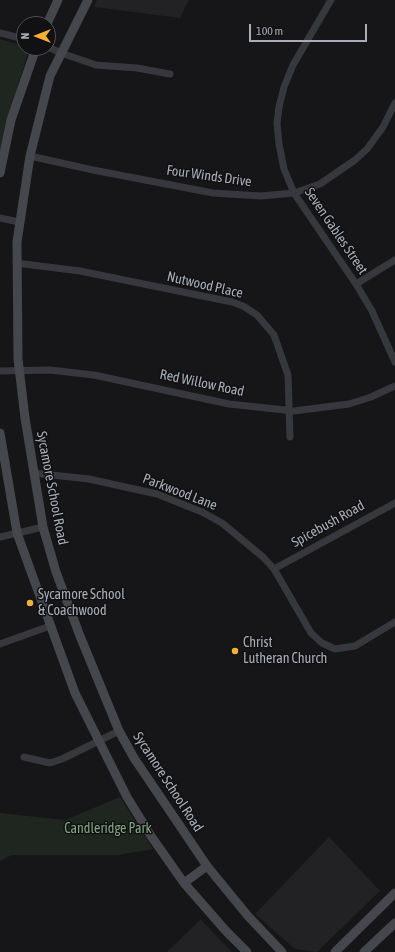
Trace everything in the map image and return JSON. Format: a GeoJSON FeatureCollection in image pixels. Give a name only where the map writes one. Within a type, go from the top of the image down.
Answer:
{"type":"FeatureCollection","features":[{"type":"Feature","properties":{"kind":"main road"},"geometry":{"type":"LineString","coordinates":[[51,16],[58,0]]}},
{"type":"Feature","properties":{"kind":"main road","name":"Sycamore School Road"},"geometry":{"type":"LineString","coordinates":[[88,0],[60,53],[50,76],[30,156],[19,222],[16,263],[19,370],[33,473],[43,527],[56,572],[119,730],[144,775],[207,866],[248,916],[282,952]]}},
{"type":"Feature","properties":{"kind":"main road"},"geometry":{"type":"LineString","coordinates":[[0,173],[11,120],[33,56]]}},
{"type":"Feature","properties":{"kind":"main road"},"geometry":{"type":"LineString","coordinates":[[0,433],[17,533],[67,673],[99,741],[127,796],[151,836],[184,882],[226,931],[247,952]]}},
{"type":"Feature","properties":{"kind":"main road"},"geometry":{"type":"LineString","coordinates":[[184,882],[207,866]]}},
{"type":"Feature","properties":{"kind":"main road"},"geometry":{"type":"LineString","coordinates":[[335,952],[395,893]]}},
{"type":"Feature","properties":{"kind":"main road"},"geometry":{"type":"LineString","coordinates":[[364,952],[395,923]]}},
{"type":"Feature","properties":{"kind":"street","name":"Seven Gables Street"},"geometry":{"type":"LineString","coordinates":[[331,0],[293,65],[284,87],[278,107],[278,144],[284,169],[294,193],[356,284],[372,311],[395,362]]}},
{"type":"Feature","properties":{"kind":"street"},"geometry":{"type":"LineString","coordinates":[[0,33],[16,37]]}},
{"type":"Feature","properties":{"kind":"street"},"geometry":{"type":"LineString","coordinates":[[56,51],[96,65],[137,68],[170,74]]}},
{"type":"Feature","properties":{"kind":"street","name":"Four Winds Drive"},"geometry":{"type":"LineString","coordinates":[[30,156],[93,170],[213,193],[260,196],[294,193],[320,184],[355,160],[367,149],[383,127],[395,103]]}},
{"type":"Feature","properties":{"kind":"street"},"geometry":{"type":"LineString","coordinates":[[0,218],[19,222]]}},
{"type":"Feature","properties":{"kind":"street"},"geometry":{"type":"LineString","coordinates":[[356,284],[395,260]]}},
{"type":"Feature","properties":{"kind":"street","name":"Nutwood Place"},"geometry":{"type":"LineString","coordinates":[[16,263],[80,271],[232,302],[257,315],[274,335],[288,375],[290,437]]}},
{"type":"Feature","properties":{"kind":"street","name":"Red Willow Road"},"geometry":{"type":"LineString","coordinates":[[0,371],[50,370],[94,375],[229,404],[290,410],[349,404],[371,397],[395,386]]}},
{"type":"Feature","properties":{"kind":"street","name":"Parkwood Lane"},"geometry":{"type":"LineString","coordinates":[[33,473],[89,479],[157,494],[202,512],[222,523],[247,542],[274,569],[311,633],[322,643],[335,649],[355,646],[395,622]]}},
{"type":"Feature","properties":{"kind":"street","name":"Spicebush Road"},"geometry":{"type":"LineString","coordinates":[[274,569],[395,502]]}},
{"type":"Feature","properties":{"kind":"street"},"geometry":{"type":"LineString","coordinates":[[0,537],[43,527]]}},
{"type":"Feature","properties":{"kind":"street"},"geometry":{"type":"LineString","coordinates":[[0,644],[50,626]]}},
{"type":"Feature","properties":{"kind":"street"},"geometry":{"type":"LineString","coordinates":[[24,757],[50,763],[62,759],[119,730]]}},
{"type":"Feature","properties":{"kind":"shaded area"},"geometry":{"type":"Polygon","coordinates":[[[97,0],[189,0],[180,18],[94,7],[97,0]]]}},
{"type":"Feature","properties":{"kind":"shaded area"},"geometry":{"type":"Polygon","coordinates":[[[329,837],[380,891],[317,952],[295,949],[255,914],[329,837]]]}},
{"type":"Feature","properties":{"kind":"shaded area"},"geometry":{"type":"Polygon","coordinates":[[[200,920],[232,952],[167,952],[200,920]]]}},
{"type":"Feature","properties":{"kind":"green space"},"geometry":{"type":"Polygon","coordinates":[[[0,39],[16,44],[16,56],[27,56],[0,150],[0,39]]]}},
{"type":"Feature","properties":{"kind":"green space","name":"Candleridge Park"},"geometry":{"type":"Polygon","coordinates":[[[120,797],[153,849],[118,855],[12,855],[0,861],[0,813],[65,820],[120,797]]]}},
{"type":"Feature","properties":{"kind":"place","name":"Sycamore School & Coachwood"},"geometry":{"type":"Point","coordinates":[30,603]}},
{"type":"Feature","properties":{"kind":"place","name":"Christ Lutheran Church"},"geometry":{"type":"Point","coordinates":[235,651]}}]}
